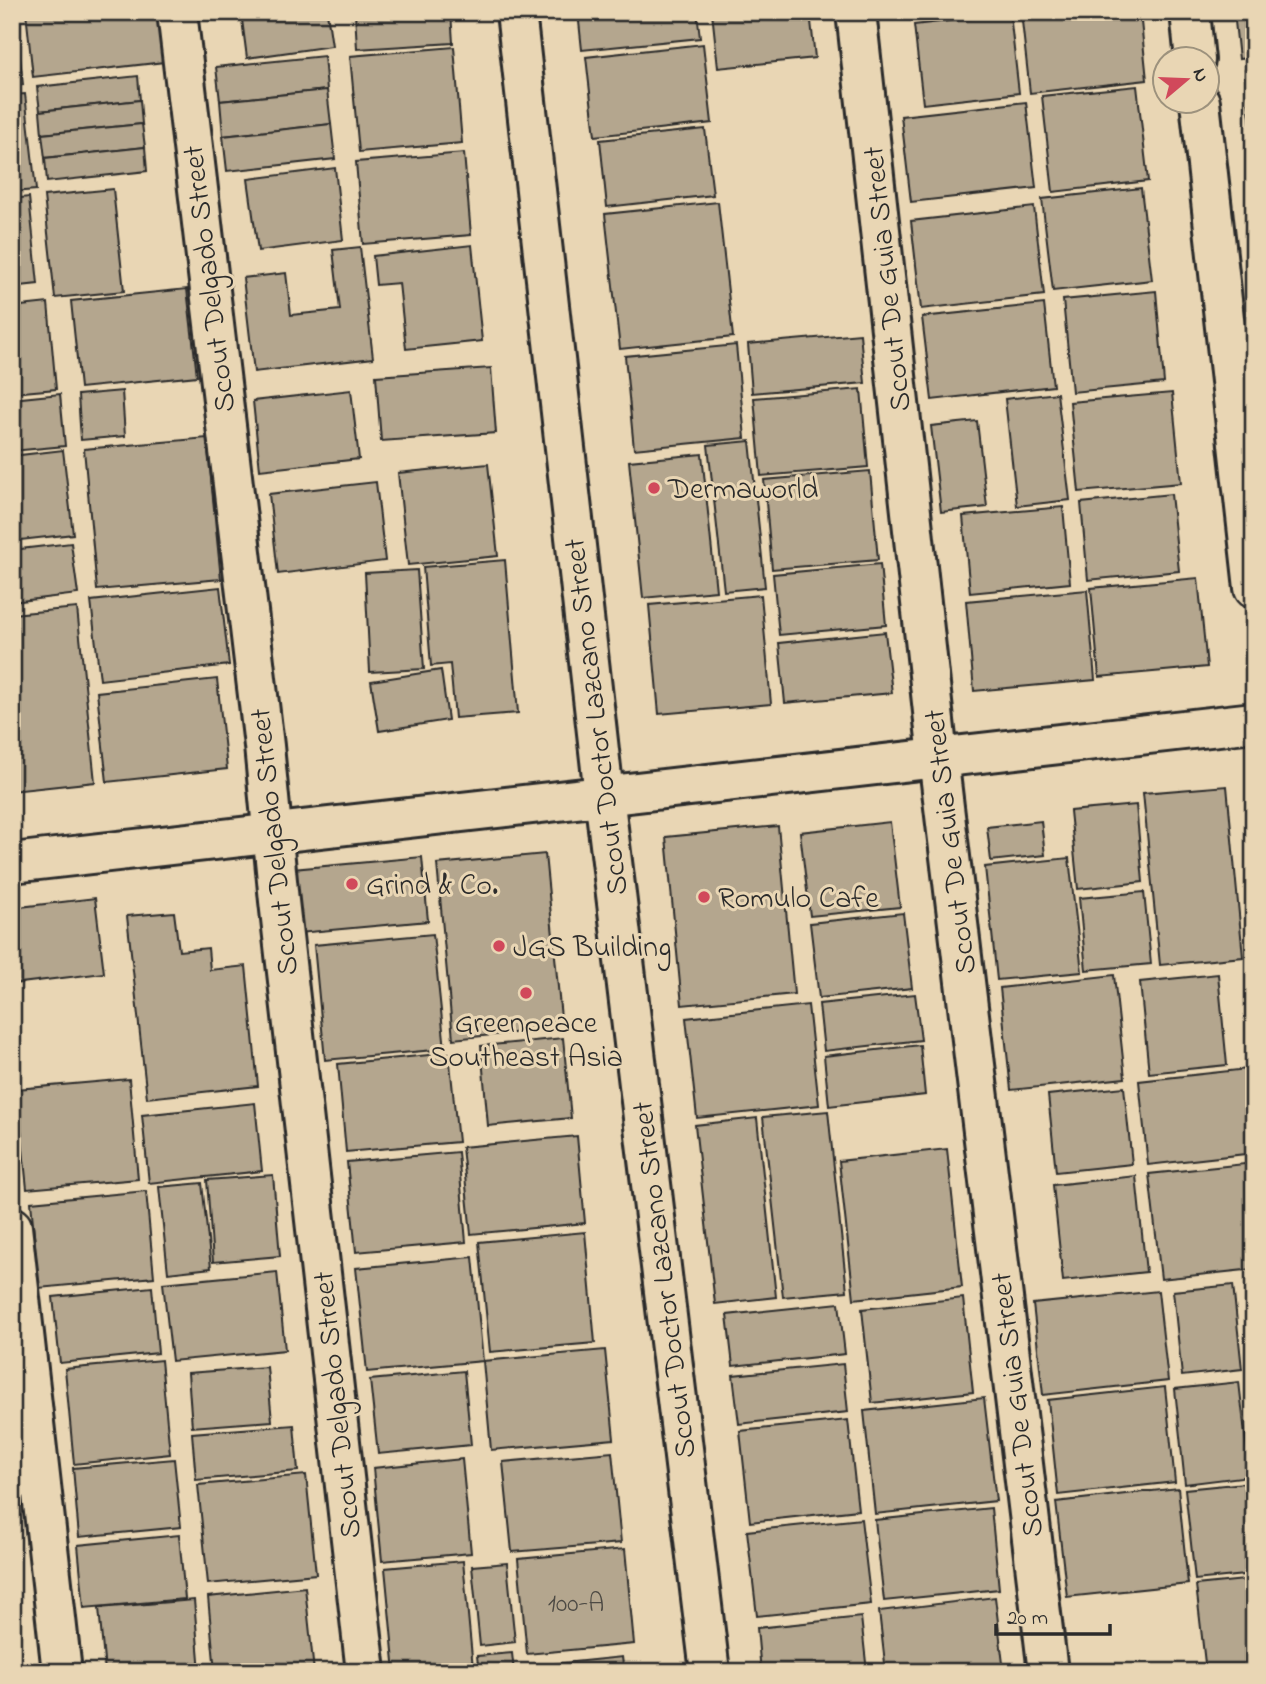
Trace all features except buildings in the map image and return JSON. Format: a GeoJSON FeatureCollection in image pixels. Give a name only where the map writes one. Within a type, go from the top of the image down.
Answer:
{"type":"FeatureCollection","features":[{"type":"Feature","properties":{"kind":"street","name":"Scout Delgado Street"},"geometry":{"type":"LineString","coordinates":[[177,12],[263,732],[272,834],[366,1672]]}},
{"type":"Feature","properties":{"kind":"street","name":"Scout Doctor Lazcano Street"},"geometry":{"type":"LineString","coordinates":[[516,12],[604,796],[710,1672]]}},
{"type":"Feature","properties":{"kind":"street","name":"Scout De Guia Street"},"geometry":{"type":"LineString","coordinates":[[856,12],[939,757],[1048,1672]]}},
{"type":"Feature","properties":{"kind":"street"},"geometry":{"type":"LineString","coordinates":[[1190,12],[1194,46]]}},
{"type":"Feature","properties":{"kind":"street"},"geometry":{"type":"LineString","coordinates":[[1202,116],[1254,588]]}},
{"type":"Feature","properties":{"kind":"street"},"geometry":{"type":"LineString","coordinates":[[12,863],[1254,722]]}},
{"type":"Feature","properties":{"kind":"street"},"geometry":{"type":"LineString","coordinates":[[12,1227],[62,1672]]}},
{"type":"Feature","properties":{"kind":"place","name":"Dermaworld"},"geometry":{"type":"Point","coordinates":[654,488]}},
{"type":"Feature","properties":{"kind":"place","name":"Grind & Co."},"geometry":{"type":"Point","coordinates":[352,884]}},
{"type":"Feature","properties":{"kind":"place","name":"Romulo Cafe"},"geometry":{"type":"Point","coordinates":[704,897]}},
{"type":"Feature","properties":{"kind":"place","name":"JGS Building"},"geometry":{"type":"Point","coordinates":[499,946]}},
{"type":"Feature","properties":{"kind":"place","name":"Greenpeace Southeast Asia"},"geometry":{"type":"Point","coordinates":[526,993]}}]}
